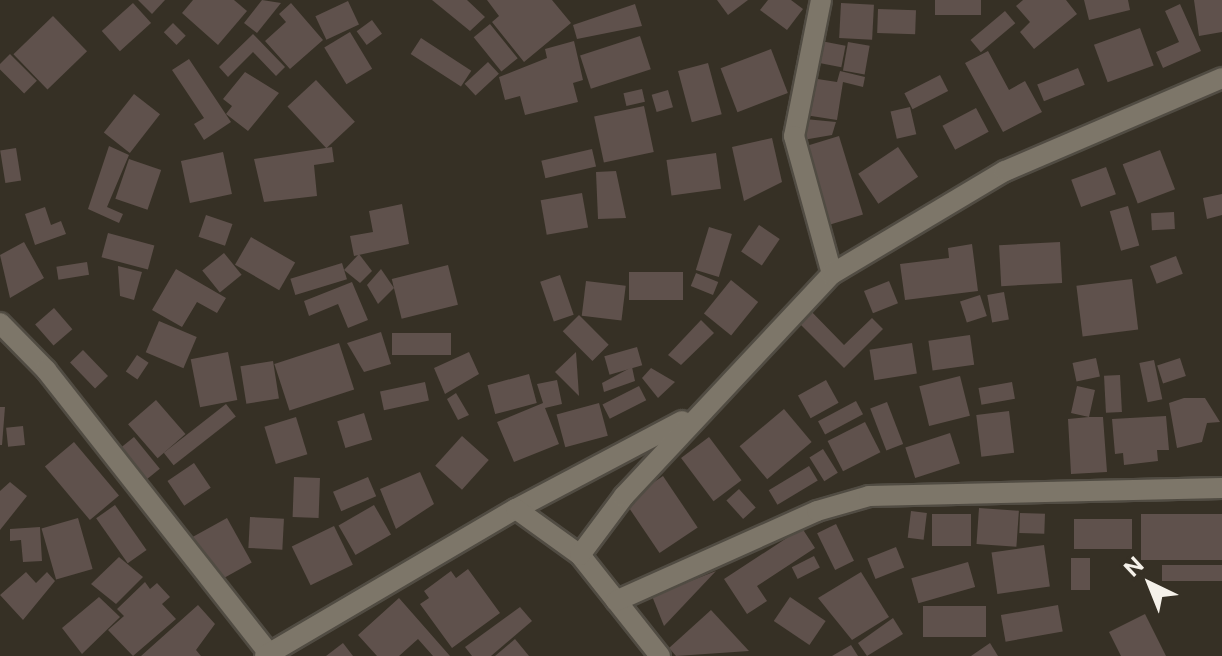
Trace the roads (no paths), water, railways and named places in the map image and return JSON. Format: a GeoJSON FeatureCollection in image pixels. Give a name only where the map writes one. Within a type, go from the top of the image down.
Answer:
{"type":"FeatureCollection","features":[{"type":"Feature","properties":{"kind":"street"},"geometry":{"type":"LineString","coordinates":[[821,0],[794,136],[832,274]]}},
{"type":"Feature","properties":{"kind":"street"},"geometry":{"type":"LineString","coordinates":[[580,555],[707,403],[832,274],[1005,171],[1222,78]]}},
{"type":"Feature","properties":{"kind":"street"},"geometry":{"type":"LineString","coordinates":[[0,323],[46,370],[267,654],[516,509],[707,403]]}},
{"type":"Feature","properties":{"kind":"street"},"geometry":{"type":"LineString","coordinates":[[616,601],[817,511],[869,496],[1222,488]]}},
{"type":"Feature","properties":{"kind":"street"},"geometry":{"type":"LineString","coordinates":[[516,509],[580,555],[660,656]]}}]}
